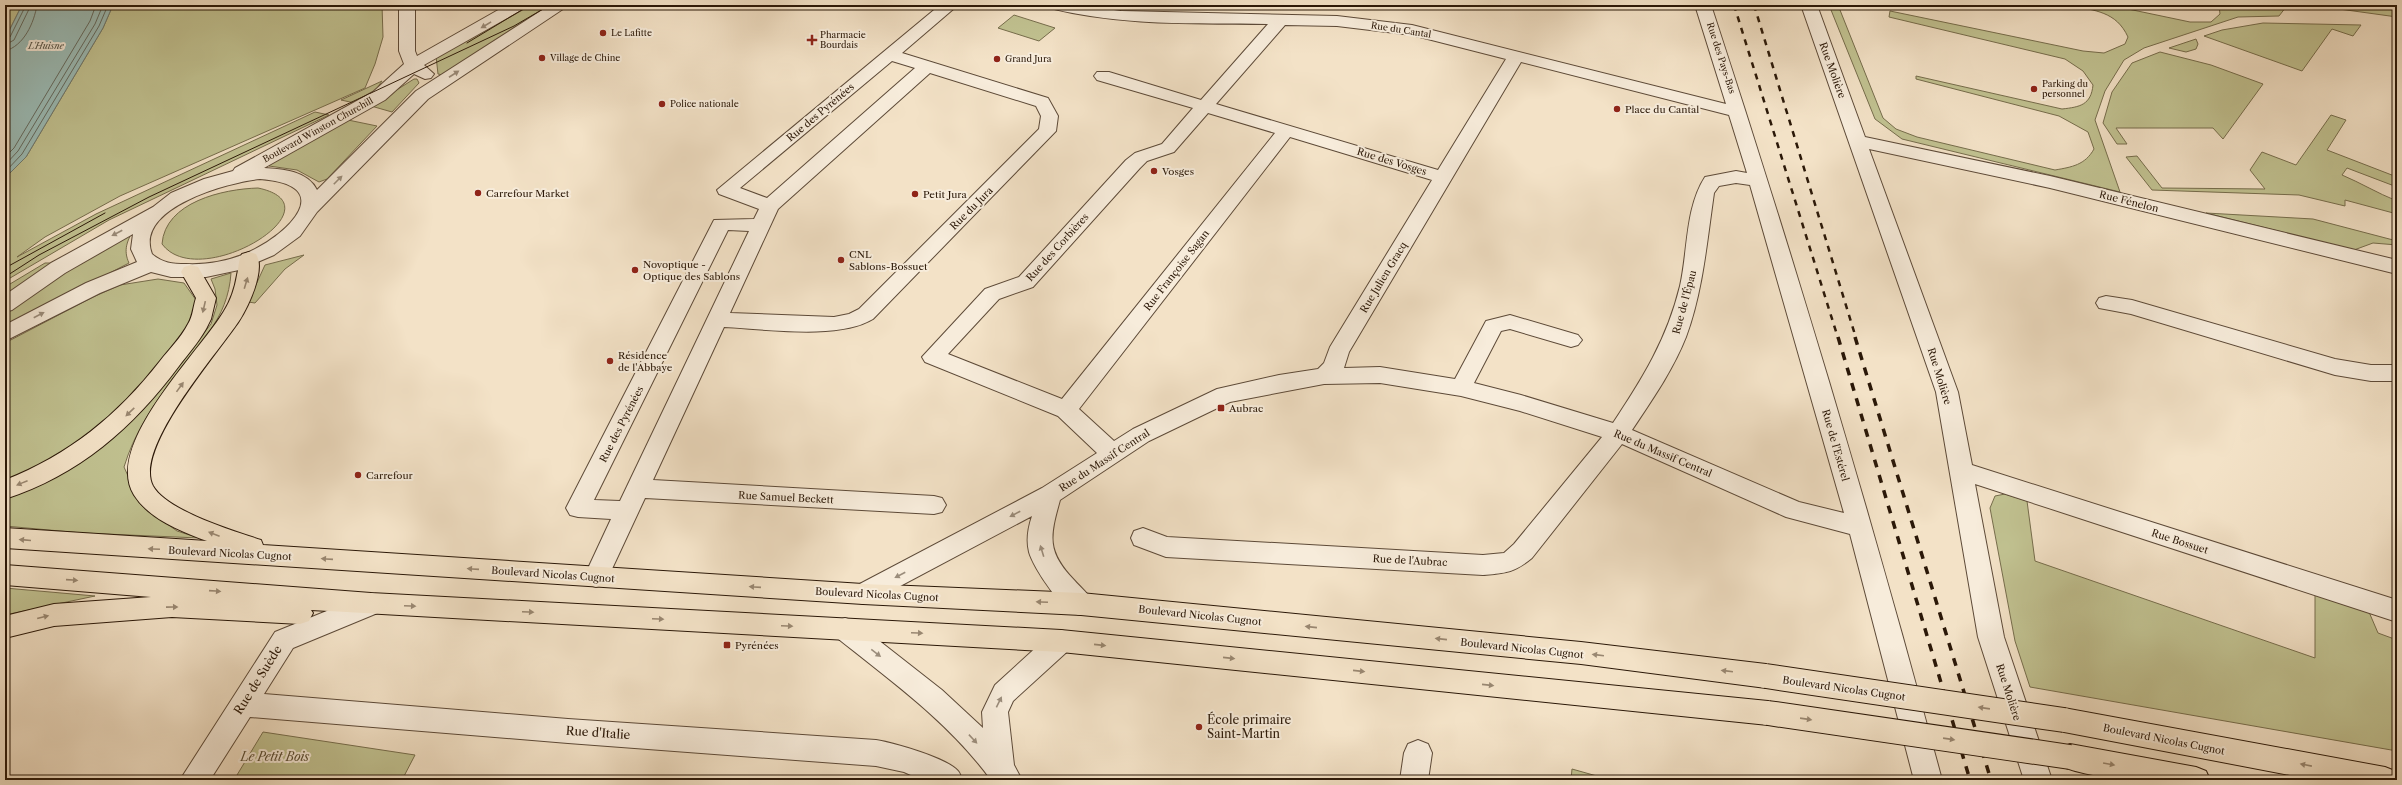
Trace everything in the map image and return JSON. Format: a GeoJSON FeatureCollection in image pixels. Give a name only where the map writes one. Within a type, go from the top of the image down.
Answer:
{"type":"FeatureCollection","features":[{"type":"Feature","properties":{"kind":"main road"},"geometry":{"type":"LineString","coordinates":[[252,258],[248,281],[232,316],[151,427],[141,452],[139,475],[142,488],[148,496],[182,522],[277,556]]}},
{"type":"Feature","properties":{"kind":"main road"},"geometry":{"type":"LineString","coordinates":[[5,490],[68,461],[101,439],[133,410],[158,379],[201,320],[206,298],[191,272]]}},
{"type":"Feature","properties":{"kind":"main road","name":"Boulevard Nicolas Cugnot"},"geometry":{"type":"LineString","coordinates":[[5,538],[863,594],[1081,604],[1581,653],[1766,676],[2064,720],[2385,780]]}},
{"type":"Feature","properties":{"kind":"main road"},"geometry":{"type":"LineString","coordinates":[[5,575],[371,604],[1061,641],[1768,713],[2070,757],[2196,780]]}},
{"type":"Feature","properties":{"kind":"main road"},"geometry":{"type":"LineString","coordinates":[[5,627],[54,614],[164,607],[317,614],[371,604]]}},
{"type":"Feature","properties":{"kind":"street"},"geometry":{"type":"LineString","coordinates":[[407,5],[406,51],[413,65],[425,74],[426,82],[422,95]]}},
{"type":"Feature","properties":{"kind":"street","name":"Boulevard Winston Churchill"},"geometry":{"type":"LineString","coordinates":[[236,176],[379,96],[413,65],[519,5]]}},
{"type":"Feature","properties":{"kind":"street"},"geometry":{"type":"LineString","coordinates":[[310,208],[422,95],[561,5]]}},
{"type":"Feature","properties":{"kind":"street","name":"Rue des Pyrénées"},"geometry":{"type":"LineString","coordinates":[[765,216],[726,190],[950,5]]}},
{"type":"Feature","properties":{"kind":"street","name":"Rue du Cantal"},"geometry":{"type":"LineString","coordinates":[[1056,5],[1088,12],[1122,10],[1255,12],[1281,19],[1338,21],[1412,30],[1517,55],[1738,112]]}},
{"type":"Feature","properties":{"kind":"street"},"geometry":{"type":"LineString","coordinates":[[1338,21],[1346,5]]}},
{"type":"Feature","properties":{"kind":"street","name":"Rue des Pays-Bas"},"geometry":{"type":"LineString","coordinates":[[1703,5],[1738,112]]}},
{"type":"Feature","properties":{"kind":"street","name":"Rue Molière"},"geometry":{"type":"LineString","coordinates":[[1809,5],[1948,392],[1991,637],[2038,780]]}},
{"type":"Feature","properties":{"kind":"street","name":"Rue des Corbières"},"geometry":{"type":"LineString","coordinates":[[1112,454],[1066,410],[933,357],[992,294],[1026,282],[1133,164],[1141,157],[1168,148],[1281,19]]}},
{"type":"Feature","properties":{"kind":"street","name":"Rue du Jura"},"geometry":{"type":"LineString","coordinates":[[717,320],[834,324],[854,321],[866,314],[1047,131],[1050,125],[1049,110],[1042,102],[890,55]]}},
{"type":"Feature","properties":{"kind":"street"},"geometry":{"type":"LineString","coordinates":[[1443,176],[1517,55]]}},
{"type":"Feature","properties":{"kind":"street"},"geometry":{"type":"LineString","coordinates":[[596,577],[765,216],[927,67]]}},
{"type":"Feature","properties":{"kind":"street"},"geometry":{"type":"LineString","coordinates":[[1103,76],[1205,106]]}},
{"type":"Feature","properties":{"kind":"street","name":"Rue des Vosges"},"geometry":{"type":"LineString","coordinates":[[1205,106],[1443,176]]}},
{"type":"Feature","properties":{"kind":"street","name":"Rue de l'Estérel"},"geometry":{"type":"LineString","coordinates":[[1738,112],[1861,527],[1928,780]]}},
{"type":"Feature","properties":{"kind":"street","name":"Rue Françoise Sagan"},"geometry":{"type":"LineString","coordinates":[[1066,410],[1287,130]]}},
{"type":"Feature","properties":{"kind":"street","name":"Rue Fénelon"},"geometry":{"type":"LineString","coordinates":[[1859,141],[2050,182],[2397,267]]}},
{"type":"Feature","properties":{"kind":"street"},"geometry":{"type":"LineString","coordinates":[[5,305],[99,243],[196,189],[236,176],[267,173],[295,178],[308,189],[312,200],[303,222],[289,236],[252,258],[220,268],[191,272],[168,270],[151,264],[141,251],[141,239],[147,226],[164,208]]}},
{"type":"Feature","properties":{"kind":"street","name":"Rue Julien Gracq"},"geometry":{"type":"LineString","coordinates":[[1324,376],[1334,366],[1338,352],[1443,176]]}},
{"type":"Feature","properties":{"kind":"street","name":"Rue de l'Épau"},"geometry":{"type":"LineString","coordinates":[[1618,433],[1652,382],[1675,337],[1690,286],[1705,192],[1712,181],[1736,177],[1758,180]]}},
{"type":"Feature","properties":{"kind":"street","name":"Rue des Pyrénées"},"geometry":{"type":"LineString","coordinates":[[627,512],[578,508],[721,224],[765,216]]}},
{"type":"Feature","properties":{"kind":"street"},"geometry":{"type":"LineString","coordinates":[[5,334],[93,288],[151,264]]}},
{"type":"Feature","properties":{"kind":"street"},"geometry":{"type":"LineString","coordinates":[[2106,303],[2132,307],[2335,367],[2371,373],[2397,373]]}},
{"type":"Feature","properties":{"kind":"street"},"geometry":{"type":"LineString","coordinates":[[1461,388],[1493,326],[1510,322],[1571,340]]}},
{"type":"Feature","properties":{"kind":"street","name":"Rue du Massif Central"},"geometry":{"type":"LineString","coordinates":[[863,594],[1050,495],[1141,435],[1225,395],[1279,383],[1324,376],[1380,375],[1461,388],[1521,403],[1618,433],[1794,510],[1861,527]]}},
{"type":"Feature","properties":{"kind":"street","name":"Rue de l'Aubrac"},"geometry":{"type":"LineString","coordinates":[[1143,538],[1166,547],[1483,565],[1510,562],[1542,530],[1618,433]]}},
{"type":"Feature","properties":{"kind":"street","name":"Rue Bossuet"},"geometry":{"type":"LineString","coordinates":[[1962,471],[2397,610]]}},
{"type":"Feature","properties":{"kind":"street","name":"Rue Samuel Beckett"},"geometry":{"type":"LineString","coordinates":[[637,488],[934,505]]}},
{"type":"Feature","properties":{"kind":"street","name":"Rue du Massif Central"},"geometry":{"type":"LineString","coordinates":[[1050,495],[1040,532],[1040,547],[1048,567],[1056,579],[1081,604]]}},
{"type":"Feature","properties":{"kind":"street","name":"Rue de Suède"},"geometry":{"type":"LineString","coordinates":[[194,780],[284,640],[371,604]]}},
{"type":"Feature","properties":{"kind":"street"},"geometry":{"type":"LineString","coordinates":[[845,629],[942,706],[1004,774]]}},
{"type":"Feature","properties":{"kind":"street"},"geometry":{"type":"LineString","coordinates":[[1004,774],[995,712],[1004,693],[1061,641]]}},
{"type":"Feature","properties":{"kind":"street","name":"Rue d'Italie"},"geometry":{"type":"LineString","coordinates":[[243,704],[568,731],[876,753],[898,756],[913,761],[948,780]]}},
{"type":"Feature","properties":{"kind":"street"},"geometry":{"type":"LineString","coordinates":[[1414,780],[1418,753]]}},
{"type":"Feature","properties":{"kind":"green space"},"geometry":{"type":"Polygon","coordinates":[[[5,5],[22,5],[5,39],[5,5]]]}},
{"type":"Feature","properties":{"kind":"green space"},"geometry":{"type":"Polygon","coordinates":[[[113,5],[382,5],[383,37],[375,64],[365,88],[120,196],[45,237],[17,257],[96,214],[315,112],[329,115],[109,220],[5,281],[5,178],[26,157],[103,28],[113,5]]]}},
{"type":"Feature","properties":{"kind":"green space"},"geometry":{"type":"Polygon","coordinates":[[[526,5],[556,5],[443,75],[438,74],[436,56],[526,5]]]}},
{"type":"Feature","properties":{"kind":"green space"},"geometry":{"type":"Polygon","coordinates":[[[1829,5],[1838,5],[1883,118],[1896,129],[1917,137],[2055,170],[2067,168],[2086,159],[2094,149],[2088,132],[2059,116],[1916,79],[1916,76],[2062,109],[2084,104],[2090,97],[2093,85],[2083,71],[2065,59],[1889,17],[1890,11],[2083,51],[2104,53],[2125,44],[2128,37],[2123,28],[2111,17],[2096,11],[2070,5],[2109,5],[2190,22],[2211,22],[2220,14],[2219,5],[2397,5],[2397,17],[2332,8],[2286,7],[2279,16],[2238,17],[2144,48],[2124,60],[2105,91],[2095,120],[2120,192],[1902,139],[1875,119],[1829,5]]]}},
{"type":"Feature","properties":{"kind":"green space"},"geometry":{"type":"Polygon","coordinates":[[[1014,15],[1055,28],[1039,41],[998,28],[1014,15]]]}},
{"type":"Feature","properties":{"kind":"green space"},"geometry":{"type":"Polygon","coordinates":[[[2263,23],[2361,25],[2353,36],[2332,29],[2302,71],[2204,36],[2222,30],[2263,23]]]}},
{"type":"Feature","properties":{"kind":"green space"},"geometry":{"type":"Polygon","coordinates":[[[2196,39],[2198,44],[2196,49],[2186,52],[2169,48],[2196,39]]]}},
{"type":"Feature","properties":{"kind":"green space"},"geometry":{"type":"Polygon","coordinates":[[[2160,52],[2211,65],[2263,84],[2223,139],[2213,128],[2116,128],[2127,144],[2117,144],[2103,123],[2112,92],[2132,63],[2160,52]]]}},
{"type":"Feature","properties":{"kind":"green space"},"geometry":{"type":"Polygon","coordinates":[[[414,79],[417,79],[419,83],[392,112],[371,106],[414,79]]]}},
{"type":"Feature","properties":{"kind":"green space"},"geometry":{"type":"Polygon","coordinates":[[[382,81],[373,94],[359,104],[341,100],[382,81]]]}},
{"type":"Feature","properties":{"kind":"green space"},"geometry":{"type":"Polygon","coordinates":[[[2331,115],[2346,120],[2327,150],[2397,177],[2397,187],[2347,168],[2342,175],[2397,201],[2397,214],[2345,200],[2345,206],[2299,195],[2152,190],[2126,157],[2137,156],[2162,188],[2265,189],[2250,170],[2262,152],[2296,165],[2331,115]]]}},
{"type":"Feature","properties":{"kind":"green space"},"geometry":{"type":"Polygon","coordinates":[[[348,120],[377,126],[327,179],[319,182],[297,170],[269,166],[272,162],[348,120]]]}},
{"type":"Feature","properties":{"kind":"green space"},"geometry":{"type":"Polygon","coordinates":[[[258,188],[280,198],[284,211],[275,227],[256,242],[231,253],[205,259],[180,257],[162,244],[166,230],[173,218],[184,208],[213,195],[229,191],[258,188]]]}},
{"type":"Feature","properties":{"kind":"green space"},"geometry":{"type":"Polygon","coordinates":[[[2206,213],[2313,219],[2397,241],[2397,245],[2373,243],[2354,250],[2206,213]]]}},
{"type":"Feature","properties":{"kind":"green space"},"geometry":{"type":"Polygon","coordinates":[[[135,228],[126,249],[129,263],[5,327],[5,287],[45,263],[58,263],[135,228]]]}},
{"type":"Feature","properties":{"kind":"green space"},"geometry":{"type":"Polygon","coordinates":[[[304,255],[285,269],[255,303],[248,302],[265,265],[304,255]]]}},
{"type":"Feature","properties":{"kind":"green space"},"geometry":{"type":"Polygon","coordinates":[[[231,273],[229,290],[218,318],[210,331],[150,411],[138,432],[124,467],[141,505],[177,531],[199,538],[82,533],[5,526],[5,497],[141,412],[211,324],[217,305],[215,289],[211,279],[231,273]]]}},
{"type":"Feature","properties":{"kind":"green space"},"geometry":{"type":"Polygon","coordinates":[[[158,279],[184,283],[196,300],[191,322],[166,359],[140,390],[77,446],[5,484],[5,343],[93,297],[120,285],[158,279]]]}},
{"type":"Feature","properties":{"kind":"green space"},"geometry":{"type":"Polygon","coordinates":[[[2005,494],[2027,501],[2035,561],[2315,658],[2315,594],[2369,612],[2378,633],[2397,640],[2397,751],[2030,687],[2015,641],[1990,508],[1995,496],[2005,494]]]}},
{"type":"Feature","properties":{"kind":"green space"},"geometry":{"type":"Polygon","coordinates":[[[5,588],[95,596],[5,615],[5,588]]]}},
{"type":"Feature","properties":{"kind":"green space","name":"Le Petit Bois"},"geometry":{"type":"Polygon","coordinates":[[[263,732],[415,755],[402,780],[234,780],[263,732]]]}},
{"type":"Feature","properties":{"kind":"green space"},"geometry":{"type":"Polygon","coordinates":[[[1572,769],[1611,780],[1571,780],[1572,769]]]}},
{"type":"Feature","properties":{"kind":"water","name":"L'Huisne"},"geometry":{"type":"Polygon","coordinates":[[[22,5],[113,5],[103,28],[26,157],[5,178],[5,39],[22,5]]]}},
{"type":"Feature","properties":{"kind":"tram line"},"geometry":{"type":"LineString","coordinates":[[467,43],[530,5]]}},
{"type":"Feature","properties":{"kind":"tram line"},"geometry":{"type":"LineString","coordinates":[[5,277],[39,255],[149,197],[514,26],[550,5]]}},
{"type":"Feature","properties":{"kind":"tram line"},"geometry":{"type":"LineString","coordinates":[[5,268],[105,213]]}},
{"type":"Feature","properties":{"kind":"railway"},"geometry":{"type":"LineString","coordinates":[[1734,5],[1838,338]]}},
{"type":"Feature","properties":{"kind":"railway"},"geometry":{"type":"LineString","coordinates":[[1754,5],[1856,338]]}},
{"type":"Feature","properties":{"kind":"railway"},"geometry":{"type":"LineString","coordinates":[[1838,337],[1970,780]]}},
{"type":"Feature","properties":{"kind":"railway"},"geometry":{"type":"LineString","coordinates":[[1855,337],[1991,780]]}},
{"type":"Feature","properties":{"kind":"place","name":"Le Lafitte"},"geometry":{"type":"Point","coordinates":[603,33]}},
{"type":"Feature","properties":{"kind":"place","name":"Pharmacie Bourdais"},"geometry":{"type":"Point","coordinates":[812,40]}},
{"type":"Feature","properties":{"kind":"place","name":"Village de Chine"},"geometry":{"type":"Point","coordinates":[542,58]}},
{"type":"Feature","properties":{"kind":"place","name":"Grand Jura"},"geometry":{"type":"Point","coordinates":[997,59]}},
{"type":"Feature","properties":{"kind":"place","name":"Parking du personnel"},"geometry":{"type":"Point","coordinates":[2034,89]}},
{"type":"Feature","properties":{"kind":"place","name":"Police nationale"},"geometry":{"type":"Point","coordinates":[662,104]}},
{"type":"Feature","properties":{"kind":"place","name":"Place du Cantal"},"geometry":{"type":"Point","coordinates":[1617,109]}},
{"type":"Feature","properties":{"kind":"place","name":"Vosges"},"geometry":{"type":"Point","coordinates":[1154,171]}},
{"type":"Feature","properties":{"kind":"place","name":"Carrefour Market"},"geometry":{"type":"Point","coordinates":[478,193]}},
{"type":"Feature","properties":{"kind":"place","name":"Petit Jura"},"geometry":{"type":"Point","coordinates":[915,194]}},
{"type":"Feature","properties":{"kind":"place","name":"CNL Sablons-Bossuet"},"geometry":{"type":"Point","coordinates":[841,260]}},
{"type":"Feature","properties":{"kind":"place","name":"Novoptique - Optique des Sablons"},"geometry":{"type":"Point","coordinates":[635,270]}},
{"type":"Feature","properties":{"kind":"place","name":"Résidence de l'Abbaye"},"geometry":{"type":"Point","coordinates":[610,361]}},
{"type":"Feature","properties":{"kind":"place","name":"Aubrac"},"geometry":{"type":"Point","coordinates":[1221,408]}},
{"type":"Feature","properties":{"kind":"place","name":"Carrefour"},"geometry":{"type":"Point","coordinates":[358,475]}},
{"type":"Feature","properties":{"kind":"place","name":"Pyrénées"},"geometry":{"type":"Point","coordinates":[727,645]}},
{"type":"Feature","properties":{"kind":"place","name":"École primaire Saint-Martin"},"geometry":{"type":"Point","coordinates":[1199,727]}}]}
